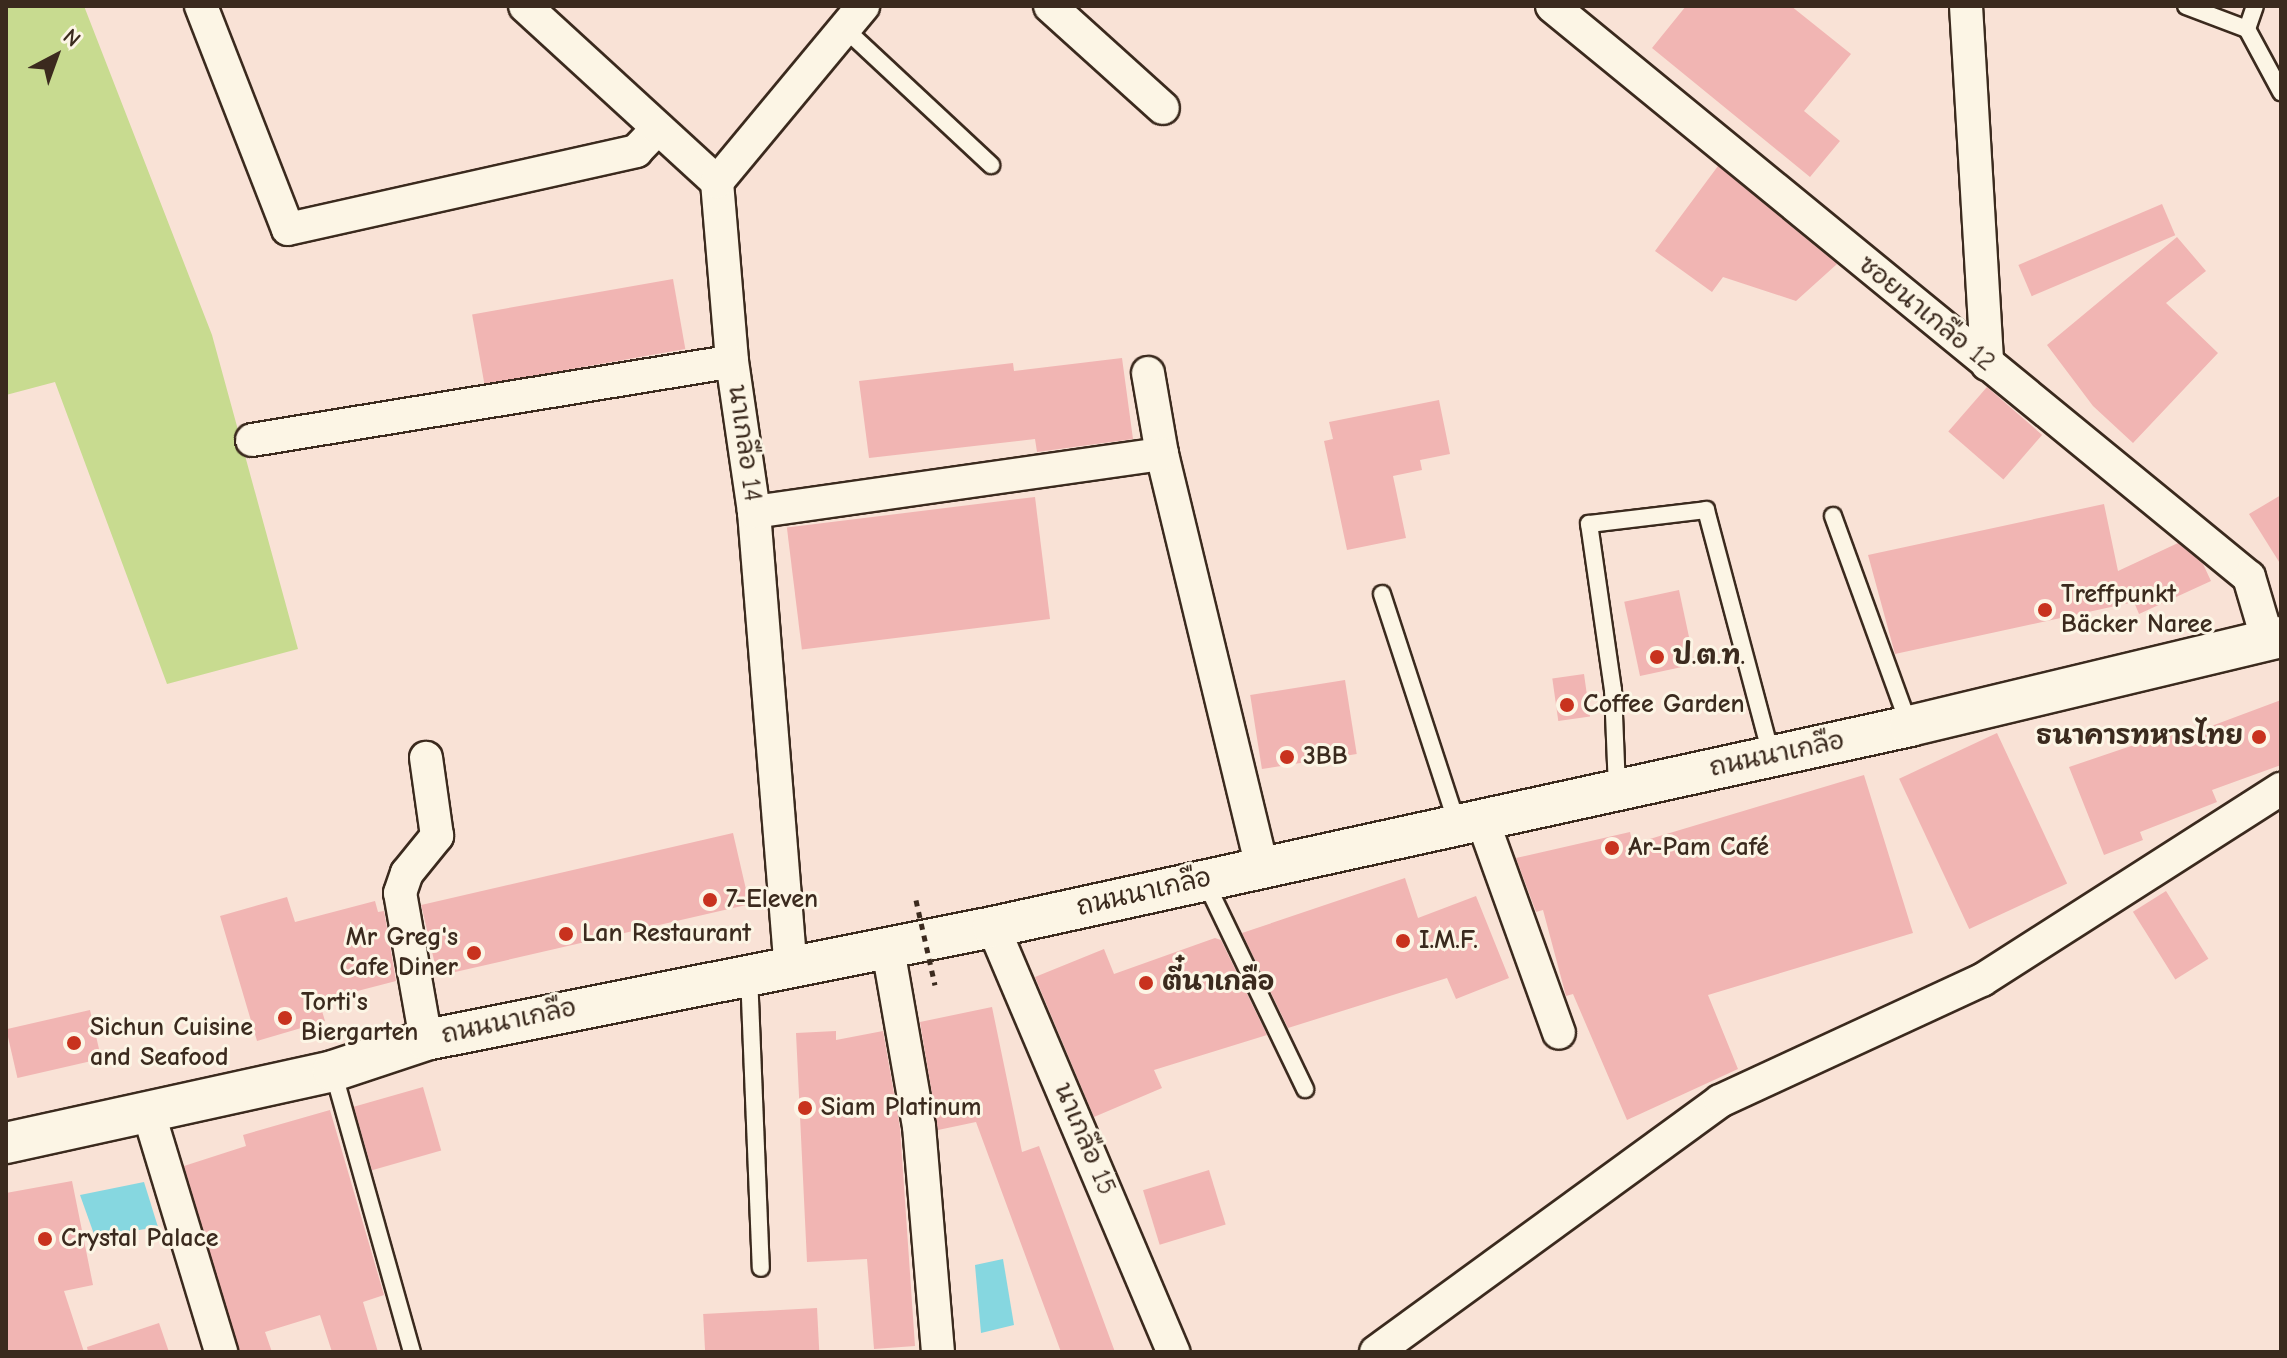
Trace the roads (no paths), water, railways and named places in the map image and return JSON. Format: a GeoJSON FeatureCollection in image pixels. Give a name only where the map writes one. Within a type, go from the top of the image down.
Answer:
{"type":"FeatureCollection","features":[{"type":"Feature","properties":{"kind":"street"},"geometry":{"type":"LineString","coordinates":[[201,6],[288,229],[636,151],[657,129]]}},
{"type":"Feature","properties":{"kind":"street"},"geometry":{"type":"LineString","coordinates":[[525,6],[717,182],[852,16]]}},
{"type":"Feature","properties":{"kind":"street"},"geometry":{"type":"LineString","coordinates":[[1050,6],[1163,108]]}},
{"type":"Feature","properties":{"kind":"street","name":"ซอยนาเกลือ 12"},"geometry":{"type":"LineString","coordinates":[[1552,6],[2249,577],[2274,639]]}},
{"type":"Feature","properties":{"kind":"street"},"geometry":{"type":"LineString","coordinates":[[1966,6],[1987,364]]}},
{"type":"Feature","properties":{"kind":"street","name":"นาเกลือ 14"},"geometry":{"type":"LineString","coordinates":[[717,182],[732,361],[754,512],[790,964]]}},
{"type":"Feature","properties":{"kind":"street"},"geometry":{"type":"LineString","coordinates":[[252,440],[732,361]]}},
{"type":"Feature","properties":{"kind":"street"},"geometry":{"type":"LineString","coordinates":[[1148,373],[1162,454],[1262,867]]}},
{"type":"Feature","properties":{"kind":"street"},"geometry":{"type":"LineString","coordinates":[[754,512],[1162,454]]}},
{"type":"Feature","properties":{"kind":"street","name":"ถนนนาเกลือ"},"geometry":{"type":"LineString","coordinates":[[6,1143],[333,1071],[426,1040],[749,972],[888,949],[993,927],[1910,726],[2274,639]]}},
{"type":"Feature","properties":{"kind":"street"},"geometry":{"type":"LineString","coordinates":[[426,758],[437,836],[407,873],[400,893],[426,1040]]}},
{"type":"Feature","properties":{"kind":"street"},"geometry":{"type":"LineString","coordinates":[[1376,1352],[1720,1101],[1982,980],[2281,789]]}},
{"type":"Feature","properties":{"kind":"street"},"geometry":{"type":"LineString","coordinates":[[1470,822],[1559,1033]]}},
{"type":"Feature","properties":{"kind":"street","name":"นาเกลือ 15"},"geometry":{"type":"LineString","coordinates":[[993,927],[1173,1352]]}},
{"type":"Feature","properties":{"kind":"street"},"geometry":{"type":"LineString","coordinates":[[888,949],[919,1126],[938,1352]]}},
{"type":"Feature","properties":{"kind":"street"},"geometry":{"type":"LineString","coordinates":[[148,1111],[221,1352]]}},
{"type":"Feature","properties":{"kind":"lane"},"geometry":{"type":"LineString","coordinates":[[2186,6],[2247,29],[2281,92]]}},
{"type":"Feature","properties":{"kind":"lane"},"geometry":{"type":"LineString","coordinates":[[2247,29],[2255,6]]}},
{"type":"Feature","properties":{"kind":"lane"},"geometry":{"type":"LineString","coordinates":[[852,16],[991,165]]}},
{"type":"Feature","properties":{"kind":"lane"},"geometry":{"type":"LineString","coordinates":[[1617,791],[1613,690],[1589,524],[1706,510],[1771,755]]}},
{"type":"Feature","properties":{"kind":"lane"},"geometry":{"type":"LineString","coordinates":[[1833,516],[1910,726]]}},
{"type":"Feature","properties":{"kind":"lane"},"geometry":{"type":"LineString","coordinates":[[1382,594],[1470,822]]}},
{"type":"Feature","properties":{"kind":"lane"},"geometry":{"type":"LineString","coordinates":[[1204,880],[1305,1089]]}},
{"type":"Feature","properties":{"kind":"lane"},"geometry":{"type":"LineString","coordinates":[[749,972],[761,1268]]}},
{"type":"Feature","properties":{"kind":"lane"},"geometry":{"type":"LineString","coordinates":[[333,1071],[412,1352]]}},
{"type":"Feature","properties":{"kind":"water"},"geometry":{"type":"Polygon","coordinates":[[[144,1182],[158,1227],[95,1237],[80,1195],[144,1182]]]}},
{"type":"Feature","properties":{"kind":"water"},"geometry":{"type":"Polygon","coordinates":[[[1003,1259],[1014,1325],[981,1333],[975,1265],[1003,1259]]]}},
{"type":"Feature","properties":{"kind":"place","name":"Treffpunkt Bäcker Naree"},"geometry":{"type":"Point","coordinates":[2045,610]}},
{"type":"Feature","properties":{"kind":"place","name":"ป.ต.ท."},"geometry":{"type":"Point","coordinates":[1657,657]}},
{"type":"Feature","properties":{"kind":"place","name":"Coffee Garden"},"geometry":{"type":"Point","coordinates":[1567,705]}},
{"type":"Feature","properties":{"kind":"place","name":"ธนาคารทหารไทย"},"geometry":{"type":"Point","coordinates":[2259,737]}},
{"type":"Feature","properties":{"kind":"place","name":"3BB"},"geometry":{"type":"Point","coordinates":[1287,757]}},
{"type":"Feature","properties":{"kind":"place","name":"Ar-Pam Café"},"geometry":{"type":"Point","coordinates":[1612,848]}},
{"type":"Feature","properties":{"kind":"place","name":"7-Eleven"},"geometry":{"type":"Point","coordinates":[710,900]}},
{"type":"Feature","properties":{"kind":"place","name":"Lan Restaurant"},"geometry":{"type":"Point","coordinates":[566,934]}},
{"type":"Feature","properties":{"kind":"place","name":"I.M.F."},"geometry":{"type":"Point","coordinates":[1403,941]}},
{"type":"Feature","properties":{"kind":"place","name":"Mr Greg's Cafe Diner"},"geometry":{"type":"Point","coordinates":[474,953]}},
{"type":"Feature","properties":{"kind":"place","name":"ตี๋นาเกลือ"},"geometry":{"type":"Point","coordinates":[1146,983]}},
{"type":"Feature","properties":{"kind":"place","name":"Torti's Biergarten"},"geometry":{"type":"Point","coordinates":[285,1018]}},
{"type":"Feature","properties":{"kind":"place","name":"Sichun Cuisine and Seafood"},"geometry":{"type":"Point","coordinates":[74,1043]}},
{"type":"Feature","properties":{"kind":"place","name":"Siam Platinum"},"geometry":{"type":"Point","coordinates":[805,1108]}},
{"type":"Feature","properties":{"kind":"place","name":"Crystal Palace"},"geometry":{"type":"Point","coordinates":[45,1239]}}]}
